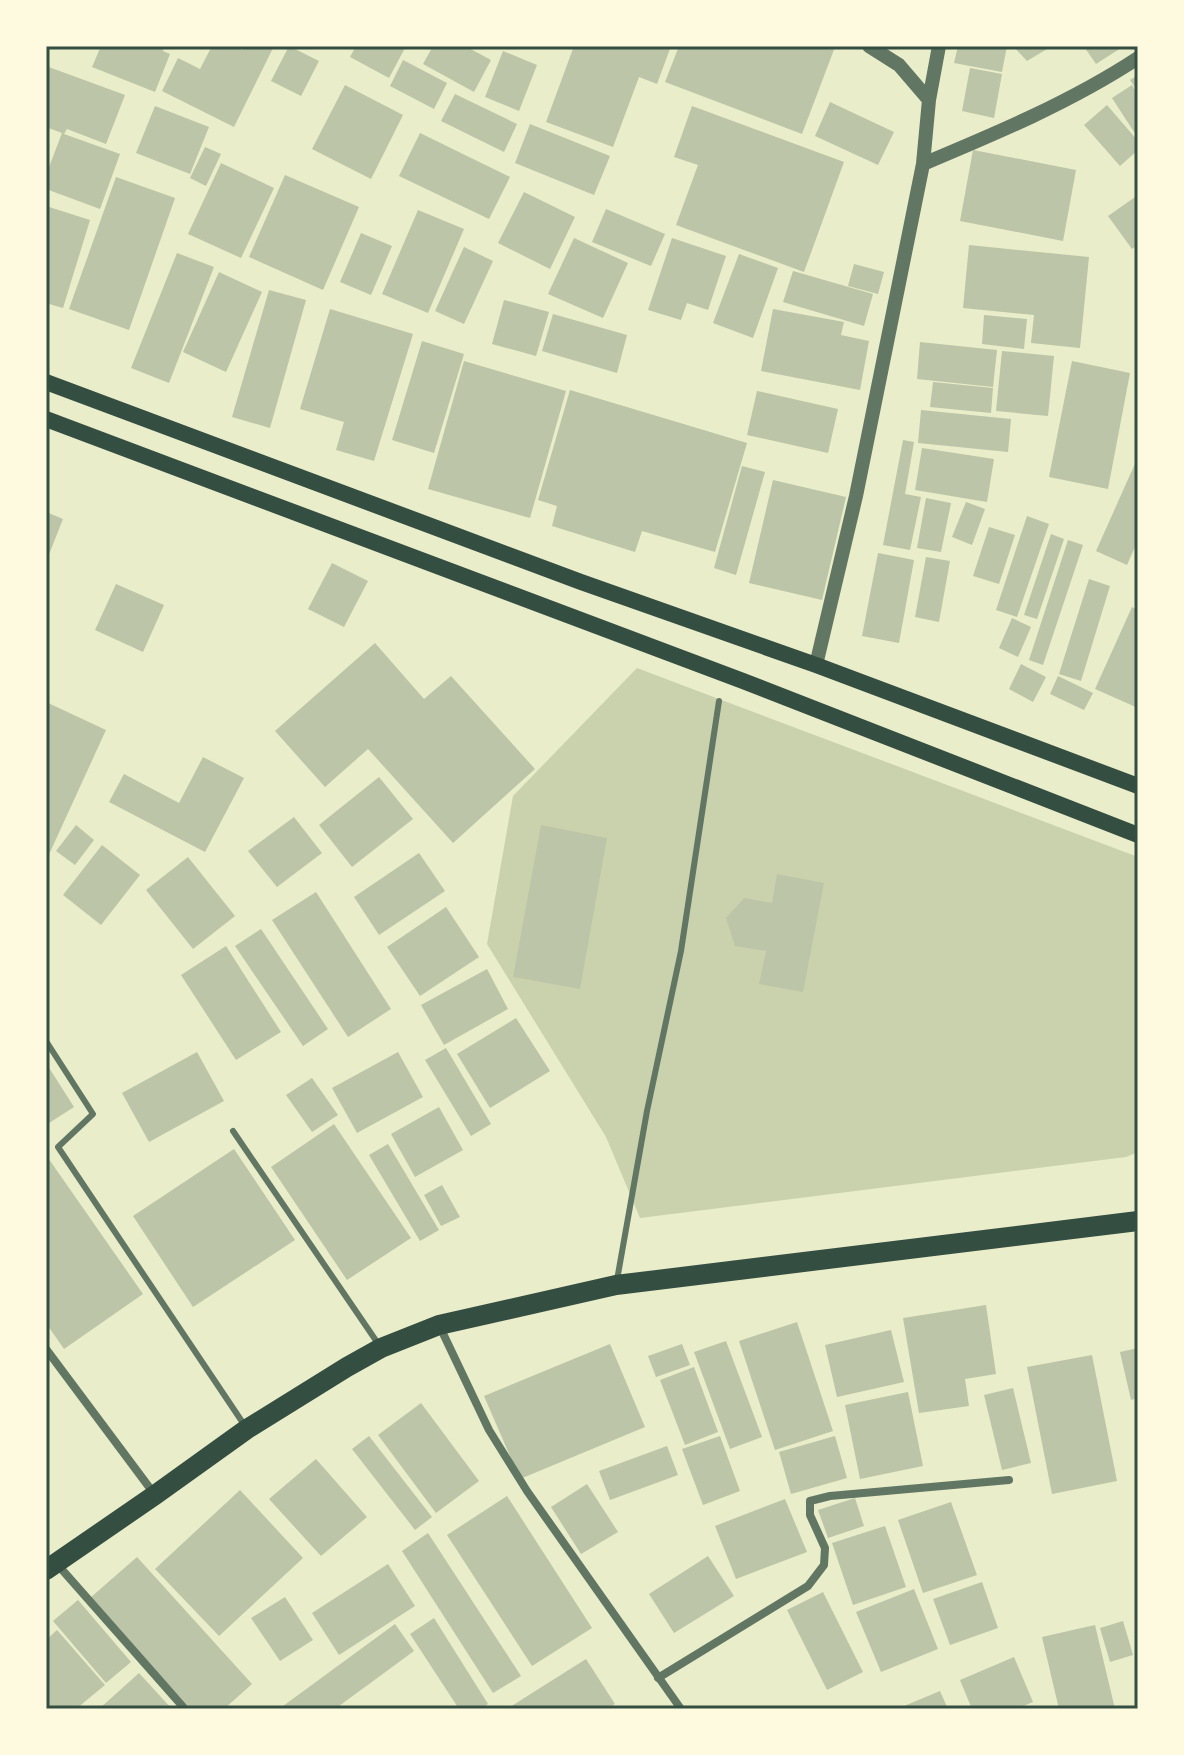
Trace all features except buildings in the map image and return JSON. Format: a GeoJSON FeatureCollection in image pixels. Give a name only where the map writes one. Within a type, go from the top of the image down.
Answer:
{"type":"FeatureCollection","features":[{"type":"Feature","properties":{"kind":"main road"},"geometry":{"type":"LineString","coordinates":[[46,382],[1138,786]]}},
{"type":"Feature","properties":{"kind":"main road"},"geometry":{"type":"LineString","coordinates":[[46,419],[743,681],[1138,835]]}},
{"type":"Feature","properties":{"kind":"main road"},"geometry":{"type":"LineString","coordinates":[[51,1567],[247,1429],[381,1348],[439,1325],[616,1285],[1138,1221]]}},
{"type":"Feature","properties":{"kind":"street"},"geometry":{"type":"LineString","coordinates":[[869,46],[899,65],[929,100]]}},
{"type":"Feature","properties":{"kind":"street"},"geometry":{"type":"LineString","coordinates":[[816,665],[856,496],[923,164],[929,100],[939,46]]}},
{"type":"Feature","properties":{"kind":"street"},"geometry":{"type":"LineString","coordinates":[[923,164],[1023,122],[1111,76],[1138,58]]}},
{"type":"Feature","properties":{"kind":"street"},"geometry":{"type":"LineString","coordinates":[[439,1325],[489,1430],[527,1491],[681,1709]]}},
{"type":"Feature","properties":{"kind":"street"},"geometry":{"type":"LineString","coordinates":[[46,1349],[155,1495]]}},
{"type":"Feature","properties":{"kind":"street"},"geometry":{"type":"LineString","coordinates":[[658,1678],[808,1586],[824,1565],[825,1548],[810,1515],[810,1501],[830,1496],[1009,1480]]}},
{"type":"Feature","properties":{"kind":"street"},"geometry":{"type":"LineString","coordinates":[[51,1567],[185,1709]]}},
{"type":"Feature","properties":{"kind":"lane"},"geometry":{"type":"LineString","coordinates":[[616,1285],[647,1111],[681,951],[719,701]]}},
{"type":"Feature","properties":{"kind":"lane"},"geometry":{"type":"LineString","coordinates":[[46,1041],[93,1114],[58,1147],[247,1429]]}},
{"type":"Feature","properties":{"kind":"lane"},"geometry":{"type":"LineString","coordinates":[[233,1131],[381,1348]]}},
{"type":"Feature","properties":{"kind":"green space"},"geometry":{"type":"Polygon","coordinates":[[[637,668],[1138,857],[1138,1152],[1126,1157],[640,1218],[606,1137],[487,944],[513,796],[637,668]]]}}]}
